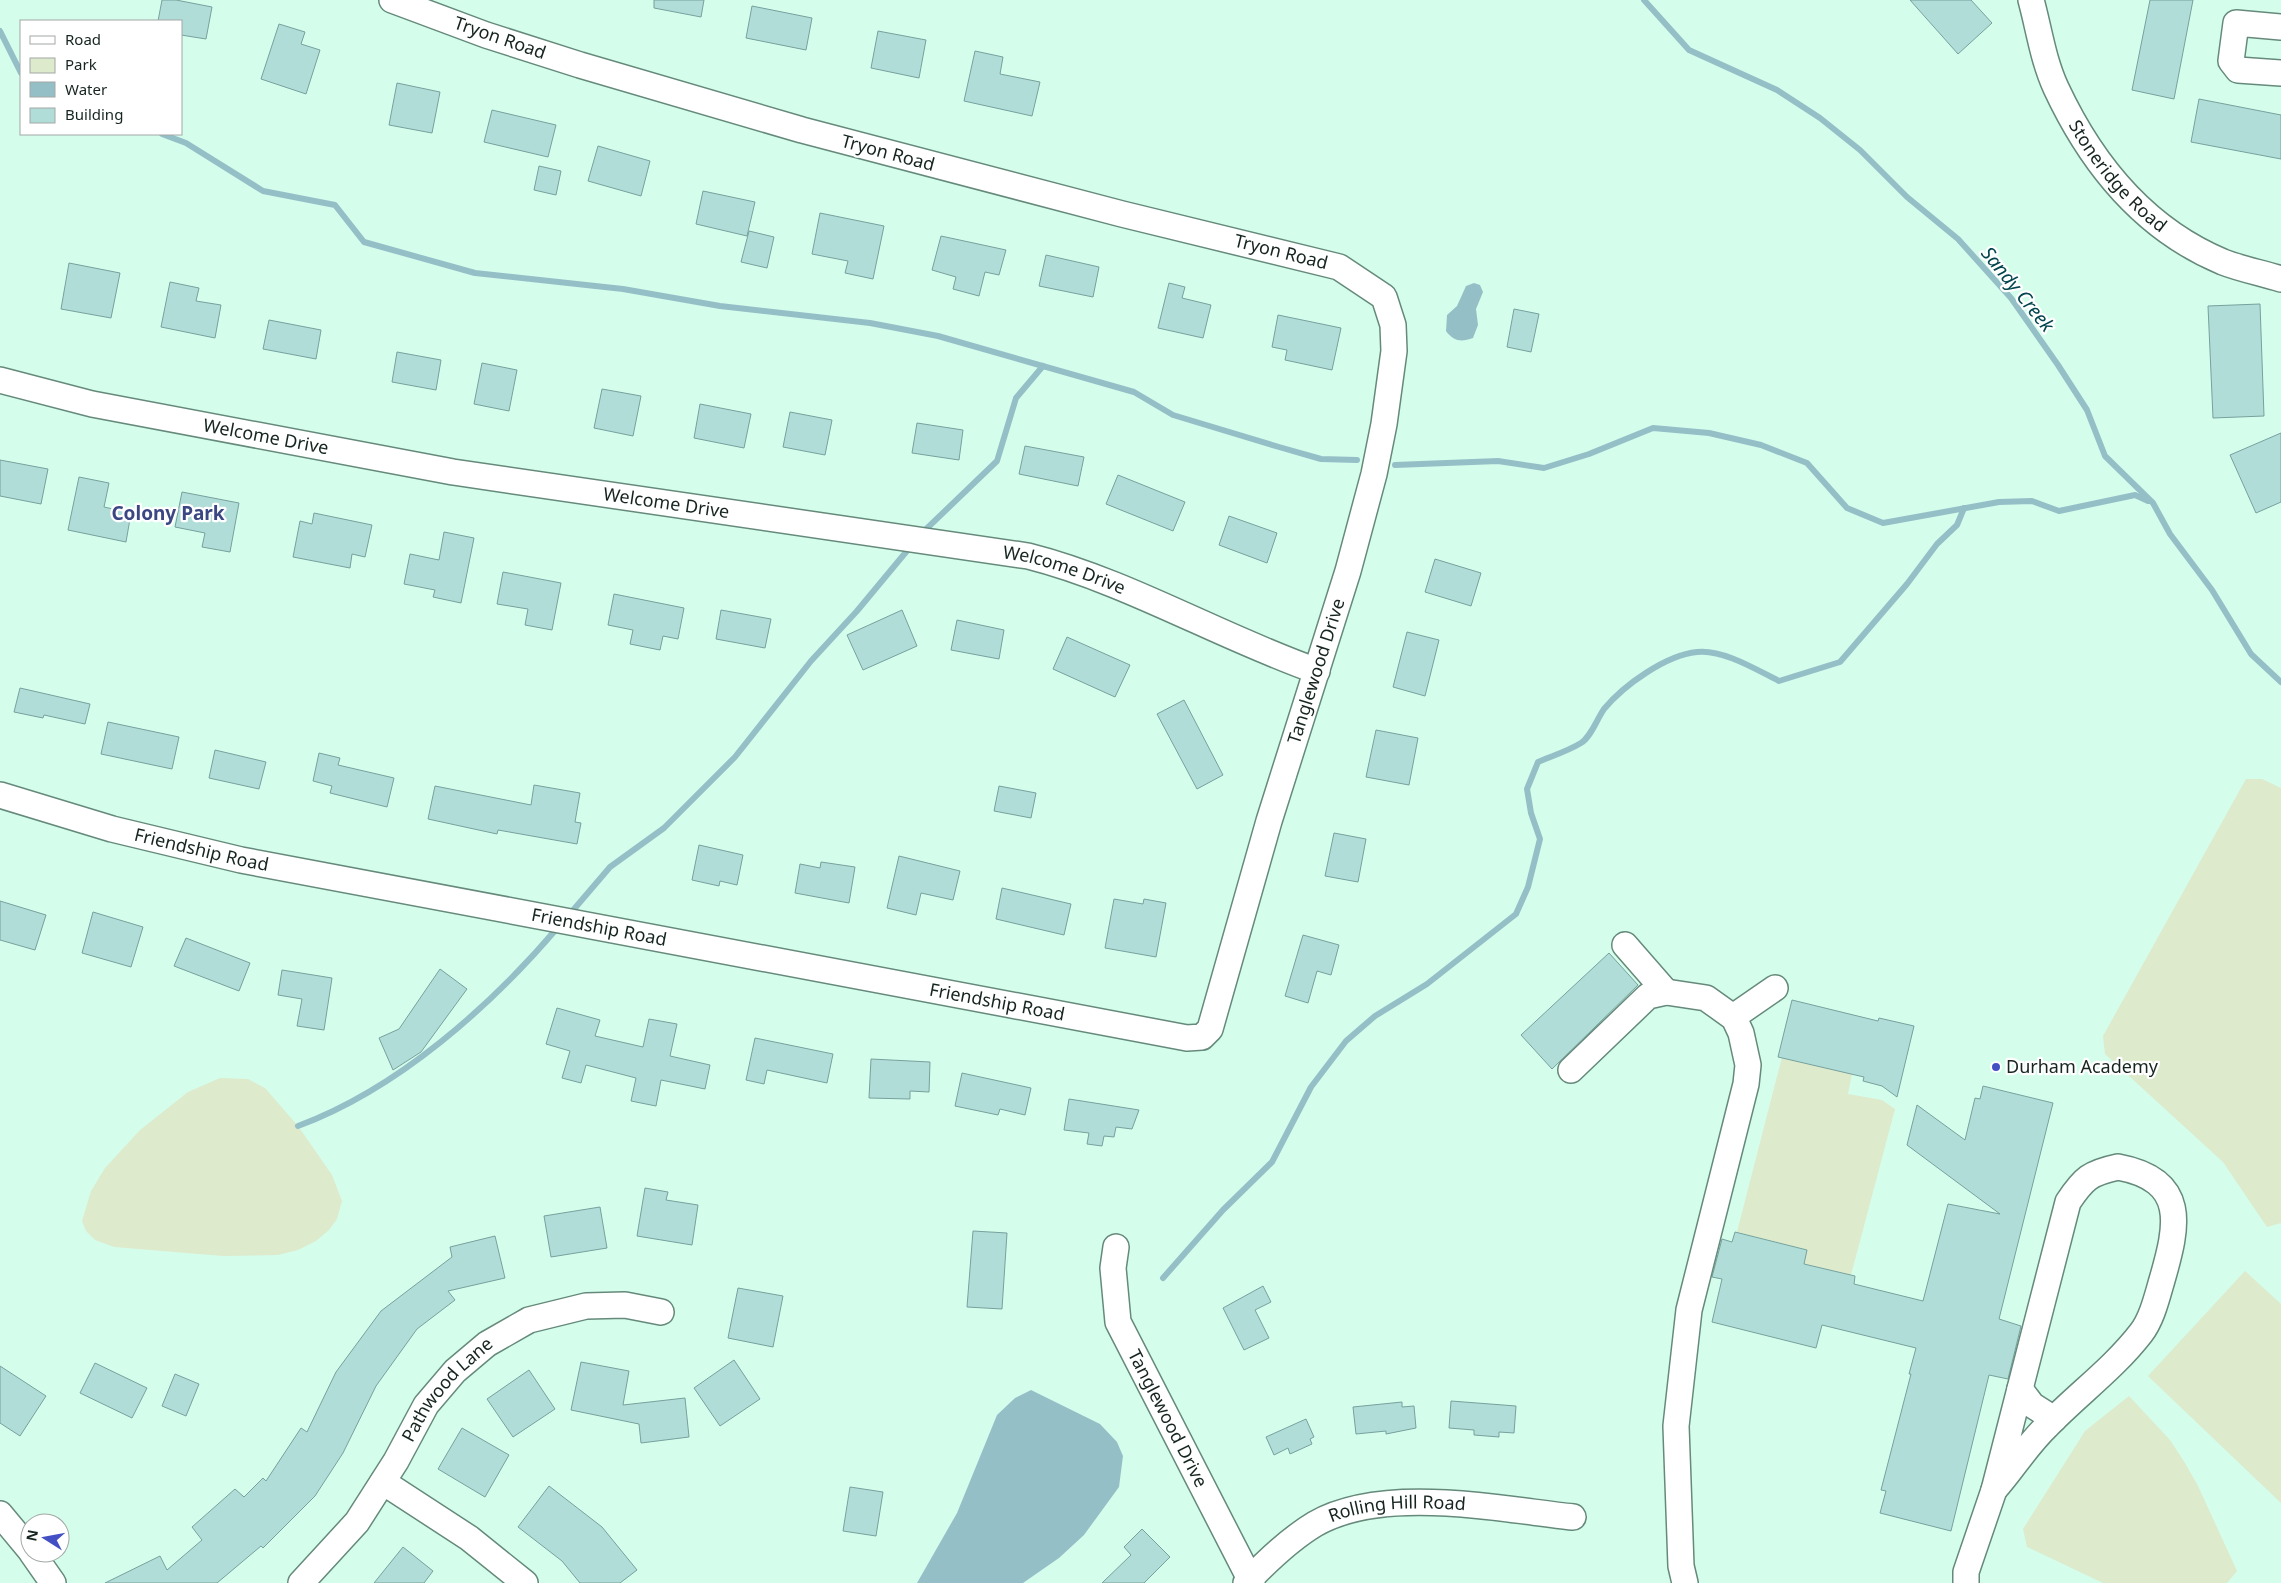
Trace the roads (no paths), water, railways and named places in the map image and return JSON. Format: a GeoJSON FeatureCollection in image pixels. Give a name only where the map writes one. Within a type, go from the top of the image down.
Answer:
{"type":"FeatureCollection","features":[{"type":"Feature","properties":{"kind":"street","name":"Tryon Road"},"geometry":{"type":"LineString","coordinates":[[392,0],[486,35],[580,65],[802,130],[1122,214],[1339,267],[1384,297]]}},
{"type":"Feature","properties":{"kind":"street","name":"Stoneridge Road"},"geometry":{"type":"LineString","coordinates":[[2031,0],[2046,60],[2056,87],[2080,132],[2113,182],[2128,199],[2167,232],[2195,248],[2223,262],[2281,279]]}},
{"type":"Feature","properties":{"kind":"street"},"geometry":{"type":"LineString","coordinates":[[2281,28],[2236,23],[2231,61],[2238,70],[2281,73]]}},
{"type":"Feature","properties":{"kind":"street","name":"Tanglewood Drive"},"geometry":{"type":"LineString","coordinates":[[1202,1037],[1210,1029],[1269,821],[1350,563],[1374,474],[1384,424],[1394,351],[1393,325],[1384,297]]}},
{"type":"Feature","properties":{"kind":"street","name":"Welcome Drive"},"geometry":{"type":"LineString","coordinates":[[0,380],[92,404],[454,472],[1028,556],[1090,575],[1267,653],[1317,670]]}},
{"type":"Feature","properties":{"kind":"street","name":"Friendship Road"},"geometry":{"type":"LineString","coordinates":[[0,795],[112,829],[241,860],[1187,1038],[1202,1037]]}},
{"type":"Feature","properties":{"kind":"street"},"geometry":{"type":"LineString","coordinates":[[1625,945],[1666,992]]}},
{"type":"Feature","properties":{"kind":"street"},"geometry":{"type":"LineString","coordinates":[[1733,1017],[1775,988]]}},
{"type":"Feature","properties":{"kind":"street"},"geometry":{"type":"LineString","coordinates":[[1571,1070],[1648,996],[1666,992],[1706,998],[1733,1017],[1741,1033],[1748,1065],[1746,1084],[1689,1310],[1676,1426],[1681,1566],[1685,1583]]}},
{"type":"Feature","properties":{"kind":"street"},"geometry":{"type":"LineString","coordinates":[[1966,1583],[1966,1572],[1994,1490],[2068,1202],[2082,1181],[2096,1172],[2118,1167],[2138,1170],[2156,1180],[2173,1205],[2174,1233],[2156,1299],[2143,1331],[2112,1366],[2054,1419],[1994,1490]]}},
{"type":"Feature","properties":{"kind":"street","name":"Tanglewood Drive"},"geometry":{"type":"LineString","coordinates":[[1116,1247],[1113,1268],[1118,1322],[1249,1582]]}},
{"type":"Feature","properties":{"kind":"street","name":"Pathwood Lane"},"geometry":{"type":"LineString","coordinates":[[301,1583],[357,1522],[383,1482],[426,1405],[455,1371],[487,1344],[528,1320],[586,1306],[625,1305],[660,1312]]}},
{"type":"Feature","properties":{"kind":"street"},"geometry":{"type":"LineString","coordinates":[[2020,1388],[2032,1405],[2054,1419]]}},
{"type":"Feature","properties":{"kind":"street"},"geometry":{"type":"LineString","coordinates":[[383,1482],[469,1538],[525,1583]]}},
{"type":"Feature","properties":{"kind":"street","name":"Rolling Hill Road"},"geometry":{"type":"LineString","coordinates":[[1249,1582],[1298,1536],[1317,1524],[1376,1506],[1402,1502],[1427,1503],[1573,1517]]}},
{"type":"Feature","properties":{"kind":"street"},"geometry":{"type":"LineString","coordinates":[[0,1514],[20,1539]]}},
{"type":"Feature","properties":{"kind":"street"},"geometry":{"type":"LineString","coordinates":[[39,1563],[53,1583]]}},
{"type":"Feature","properties":{"kind":"water"},"geometry":{"type":"Polygon","coordinates":[[[1474,283],[1480,285],[1483,292],[1476,309],[1478,325],[1473,338],[1458,340],[1446,331],[1447,315],[1457,306],[1466,286],[1474,283]]]}},
{"type":"Feature","properties":{"kind":"water"},"geometry":{"type":"Polygon","coordinates":[[[1031,1390],[1100,1424],[1117,1442],[1123,1456],[1119,1487],[1084,1535],[1059,1558],[1023,1583],[917,1583],[957,1513],[997,1415],[1015,1398],[1031,1390]]]}},
{"type":"Feature","properties":{"kind":"waterway","name":"Sandy Creek"},"geometry":{"type":"LineString","coordinates":[[1644,0],[1689,50],[1777,90],[1820,118],[1860,150],[1907,197],[1958,239],[2011,298],[2058,365],[2087,410],[2105,456],[2153,503],[2170,534],[2212,590],[2251,654],[2281,682]]}},
{"type":"Feature","properties":{"kind":"waterway"},"geometry":{"type":"LineString","coordinates":[[0,31],[20,71]]}},
{"type":"Feature","properties":{"kind":"waterway"},"geometry":{"type":"LineString","coordinates":[[165,135],[186,143],[263,191],[335,205],[364,242],[475,273],[623,289],[720,306],[870,323],[938,336],[1134,392],[1173,415],[1279,447],[1321,459],[1357,460]]}},
{"type":"Feature","properties":{"kind":"waterway"},"geometry":{"type":"LineString","coordinates":[[921,534],[997,461],[1016,398],[1043,366]]}},
{"type":"Feature","properties":{"kind":"waterway"},"geometry":{"type":"LineString","coordinates":[[1395,465],[1498,461],[1544,468],[1589,454],[1653,428],[1709,433],[1761,445],[1807,463],[1847,508],[1883,523],[1999,502],[2032,501],[2059,511],[2135,495],[2148,501]]}},
{"type":"Feature","properties":{"kind":"waterway"},"geometry":{"type":"LineString","coordinates":[[1163,1278],[1223,1210],[1272,1162],[1311,1087],[1346,1041],[1375,1016],[1427,984],[1516,914],[1528,887],[1540,839],[1531,813],[1527,789],[1538,762],[1581,743],[1591,732],[1604,709],[1623,690],[1659,665],[1685,654],[1707,652],[1729,657],[1779,681],[1840,662],[1907,584],[1937,544],[1957,525],[1964,508]]}},
{"type":"Feature","properties":{"kind":"waterway"},"geometry":{"type":"LineString","coordinates":[[569,915],[610,867],[664,828],[735,757],[811,661],[857,611],[911,546]]}},
{"type":"Feature","properties":{"kind":"waterway"},"geometry":{"type":"LineString","coordinates":[[298,1126],[335,1110],[407,1068],[473,1015],[504,986],[559,926]]}},
{"type":"Feature","properties":{"kind":"place","name":"Durham Academy"},"geometry":{"type":"Point","coordinates":[1996,1067]}},
{"type":"Feature","properties":{"kind":"district","name":"Colony Park"},"geometry":{"type":"Point","coordinates":[168,513]}}]}
